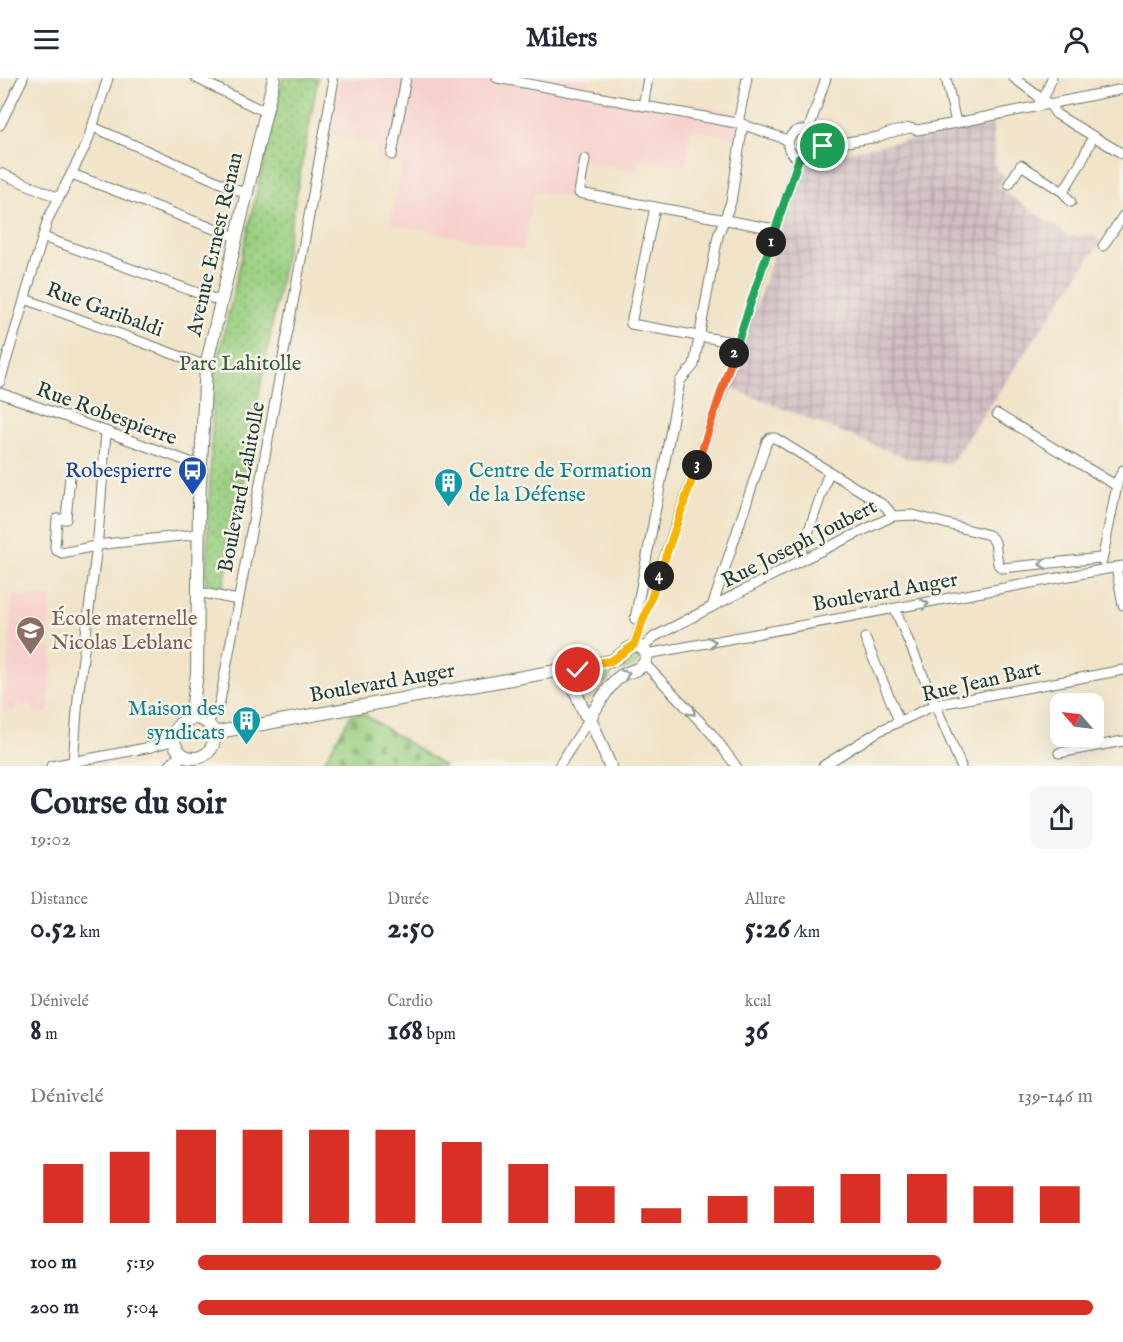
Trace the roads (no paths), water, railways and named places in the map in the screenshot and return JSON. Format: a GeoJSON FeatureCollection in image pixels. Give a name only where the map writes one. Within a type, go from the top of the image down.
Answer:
{"type":"FeatureCollection","features":[{"type":"Feature","properties":{"kind":"main road","name":"Avenue Ernest Renan"},"geometry":{"type":"LineString","coordinates":[[203,723],[197,673],[199,534],[206,366],[274,78]]}},
{"type":"Feature","properties":{"kind":"main road","name":"Boulevard Auger"},"geometry":{"type":"LineString","coordinates":[[203,723],[646,656]]}},
{"type":"Feature","properties":{"kind":"main road"},"geometry":{"type":"LineString","coordinates":[[590,718],[618,677],[640,669],[646,656]]}},
{"type":"Feature","properties":{"kind":"main road"},"geometry":{"type":"LineString","coordinates":[[586,665],[578,670],[574,682],[576,693],[586,704],[592,706],[600,703]]}},
{"type":"Feature","properties":{"kind":"main road"},"geometry":{"type":"LineString","coordinates":[[557,670],[571,681],[585,714],[590,718],[610,766]]}},
{"type":"Feature","properties":{"kind":"main road"},"geometry":{"type":"LineString","coordinates":[[171,766],[202,757],[210,750],[213,744],[203,723],[180,724],[176,729],[174,740],[190,760]]}},
{"type":"Feature","properties":{"kind":"street"},"geometry":{"type":"LineString","coordinates":[[0,125],[23,78]]}},
{"type":"Feature","properties":{"kind":"street"},"geometry":{"type":"LineString","coordinates":[[0,382],[48,219],[93,127],[108,78]]}},
{"type":"Feature","properties":{"kind":"street"},"geometry":{"type":"LineString","coordinates":[[198,78],[257,108],[266,110]]}},
{"type":"Feature","properties":{"kind":"street","name":"Boulevard Lahitolle"},"geometry":{"type":"LineString","coordinates":[[203,723],[218,707],[220,701],[333,78]]}},
{"type":"Feature","properties":{"kind":"street"},"geometry":{"type":"LineString","coordinates":[[392,154],[406,78]]}},
{"type":"Feature","properties":{"kind":"street"},"geometry":{"type":"LineString","coordinates":[[497,78],[740,124],[788,140]]}},
{"type":"Feature","properties":{"kind":"street"},"geometry":{"type":"LineString","coordinates":[[643,106],[648,78]]}},
{"type":"Feature","properties":{"kind":"street"},"geometry":{"type":"LineString","coordinates":[[736,766],[646,656],[638,622],[680,381],[694,365],[718,236],[731,202],[747,78]]}},
{"type":"Feature","properties":{"kind":"street"},"geometry":{"type":"LineString","coordinates":[[808,131],[826,78]]}},
{"type":"Feature","properties":{"kind":"street"},"geometry":{"type":"LineString","coordinates":[[946,78],[956,123]]}},
{"type":"Feature","properties":{"kind":"street"},"geometry":{"type":"LineString","coordinates":[[1014,78],[1038,96],[1056,114],[1123,154]]}},
{"type":"Feature","properties":{"kind":"street"},"geometry":{"type":"LineString","coordinates":[[1045,104],[1052,78]]}},
{"type":"Feature","properties":{"kind":"street"},"geometry":{"type":"LineString","coordinates":[[816,147],[878,137],[910,128],[917,130],[956,123],[1123,89]]}},
{"type":"Feature","properties":{"kind":"street"},"geometry":{"type":"LineString","coordinates":[[93,127],[246,194]]}},
{"type":"Feature","properties":{"kind":"street"},"geometry":{"type":"LineString","coordinates":[[800,130],[808,131],[816,141],[816,147],[809,156],[799,158],[790,151],[788,140],[793,133],[800,130]]}},
{"type":"Feature","properties":{"kind":"street"},"geometry":{"type":"LineString","coordinates":[[1063,192],[1093,137]]}},
{"type":"Feature","properties":{"kind":"street"},"geometry":{"type":"LineString","coordinates":[[638,622],[738,343],[799,158]]}},
{"type":"Feature","properties":{"kind":"street"},"geometry":{"type":"LineString","coordinates":[[585,159],[579,193],[775,229]]}},
{"type":"Feature","properties":{"kind":"street"},"geometry":{"type":"LineString","coordinates":[[1009,184],[1022,165],[1063,192],[1071,202]]}},
{"type":"Feature","properties":{"kind":"street"},"geometry":{"type":"LineString","coordinates":[[0,173],[59,198]]}},
{"type":"Feature","properties":{"kind":"street"},"geometry":{"type":"LineString","coordinates":[[72,174],[235,237]]}},
{"type":"Feature","properties":{"kind":"street"},"geometry":{"type":"LineString","coordinates":[[655,207],[631,324],[738,343]]}},
{"type":"Feature","properties":{"kind":"street"},"geometry":{"type":"LineString","coordinates":[[1103,246],[1123,216]]}},
{"type":"Feature","properties":{"kind":"street"},"geometry":{"type":"LineString","coordinates":[[43,237],[220,301]]}},
{"type":"Feature","properties":{"kind":"street","name":"Rue Garibaldi"},"geometry":{"type":"LineString","coordinates":[[25,299],[206,366]]}},
{"type":"Feature","properties":{"kind":"street","name":"Rue Robespierre"},"geometry":{"type":"LineString","coordinates":[[0,393],[201,466]]}},
{"type":"Feature","properties":{"kind":"street"},"geometry":{"type":"LineString","coordinates":[[997,414],[1117,486]]}},
{"type":"Feature","properties":{"kind":"street"},"geometry":{"type":"LineString","coordinates":[[73,763],[106,432]]}},
{"type":"Feature","properties":{"kind":"street"},"geometry":{"type":"LineString","coordinates":[[712,607],[767,441],[770,438],[775,438],[885,506],[893,516]]}},
{"type":"Feature","properties":{"kind":"street"},"geometry":{"type":"LineString","coordinates":[[1103,570],[1101,558],[1117,486],[1123,470]]}},
{"type":"Feature","properties":{"kind":"street"},"geometry":{"type":"LineString","coordinates":[[798,562],[829,472]]}},
{"type":"Feature","properties":{"kind":"street"},"geometry":{"type":"LineString","coordinates":[[70,476],[66,519],[57,519],[55,547],[62,553],[96,546],[199,534]]}},
{"type":"Feature","properties":{"kind":"street","name":"Rue Joseph Joubert"},"geometry":{"type":"LineString","coordinates":[[646,656],[654,637],[798,562],[893,516],[913,515],[989,535],[995,542],[998,564],[1002,568],[1101,558]]}},
{"type":"Feature","properties":{"kind":"street"},"geometry":{"type":"LineString","coordinates":[[1120,567],[1123,604]]}},
{"type":"Feature","properties":{"kind":"street","name":"Boulevard Auger"},"geometry":{"type":"LineString","coordinates":[[646,656],[1120,567]]}},
{"type":"Feature","properties":{"kind":"street"},"geometry":{"type":"LineString","coordinates":[[198,592],[238,600]]}},
{"type":"Feature","properties":{"kind":"street"},"geometry":{"type":"LineString","coordinates":[[895,609],[961,766]]}},
{"type":"Feature","properties":{"kind":"street"},"geometry":{"type":"LineString","coordinates":[[865,638],[899,721]]}},
{"type":"Feature","properties":{"kind":"street","name":"Rue Jean Bart"},"geometry":{"type":"LineString","coordinates":[[823,766],[879,731],[935,705],[1123,670]]}},
{"type":"Feature","properties":{"kind":"street"},"geometry":{"type":"LineString","coordinates":[[560,766],[590,718]]}},
{"type":"Feature","properties":{"kind":"street"},"geometry":{"type":"LineString","coordinates":[[51,766],[174,740]]}},
{"type":"Feature","properties":{"kind":"street"},"geometry":{"type":"LineString","coordinates":[[1059,753],[1123,741]]}},
{"type":"Feature","properties":{"kind":"place","name":"Robespierre"},"geometry":{"type":"Point","coordinates":[193,496]}},
{"type":"Feature","properties":{"kind":"place","name":"Centre de Formation de la Défense"},"geometry":{"type":"Point","coordinates":[448,508]}},
{"type":"Feature","properties":{"kind":"place","name":"École maternelle Nicolas Leblanc"},"geometry":{"type":"Point","coordinates":[30,656]}},
{"type":"Feature","properties":{"kind":"place","name":"Maison des syndicats"},"geometry":{"type":"Point","coordinates":[246,746]}},
{"type":"Feature","properties":{"kind":"park label","name":"Parc Lahitolle"},"geometry":{"type":"Point","coordinates":[240,363]}}]}
